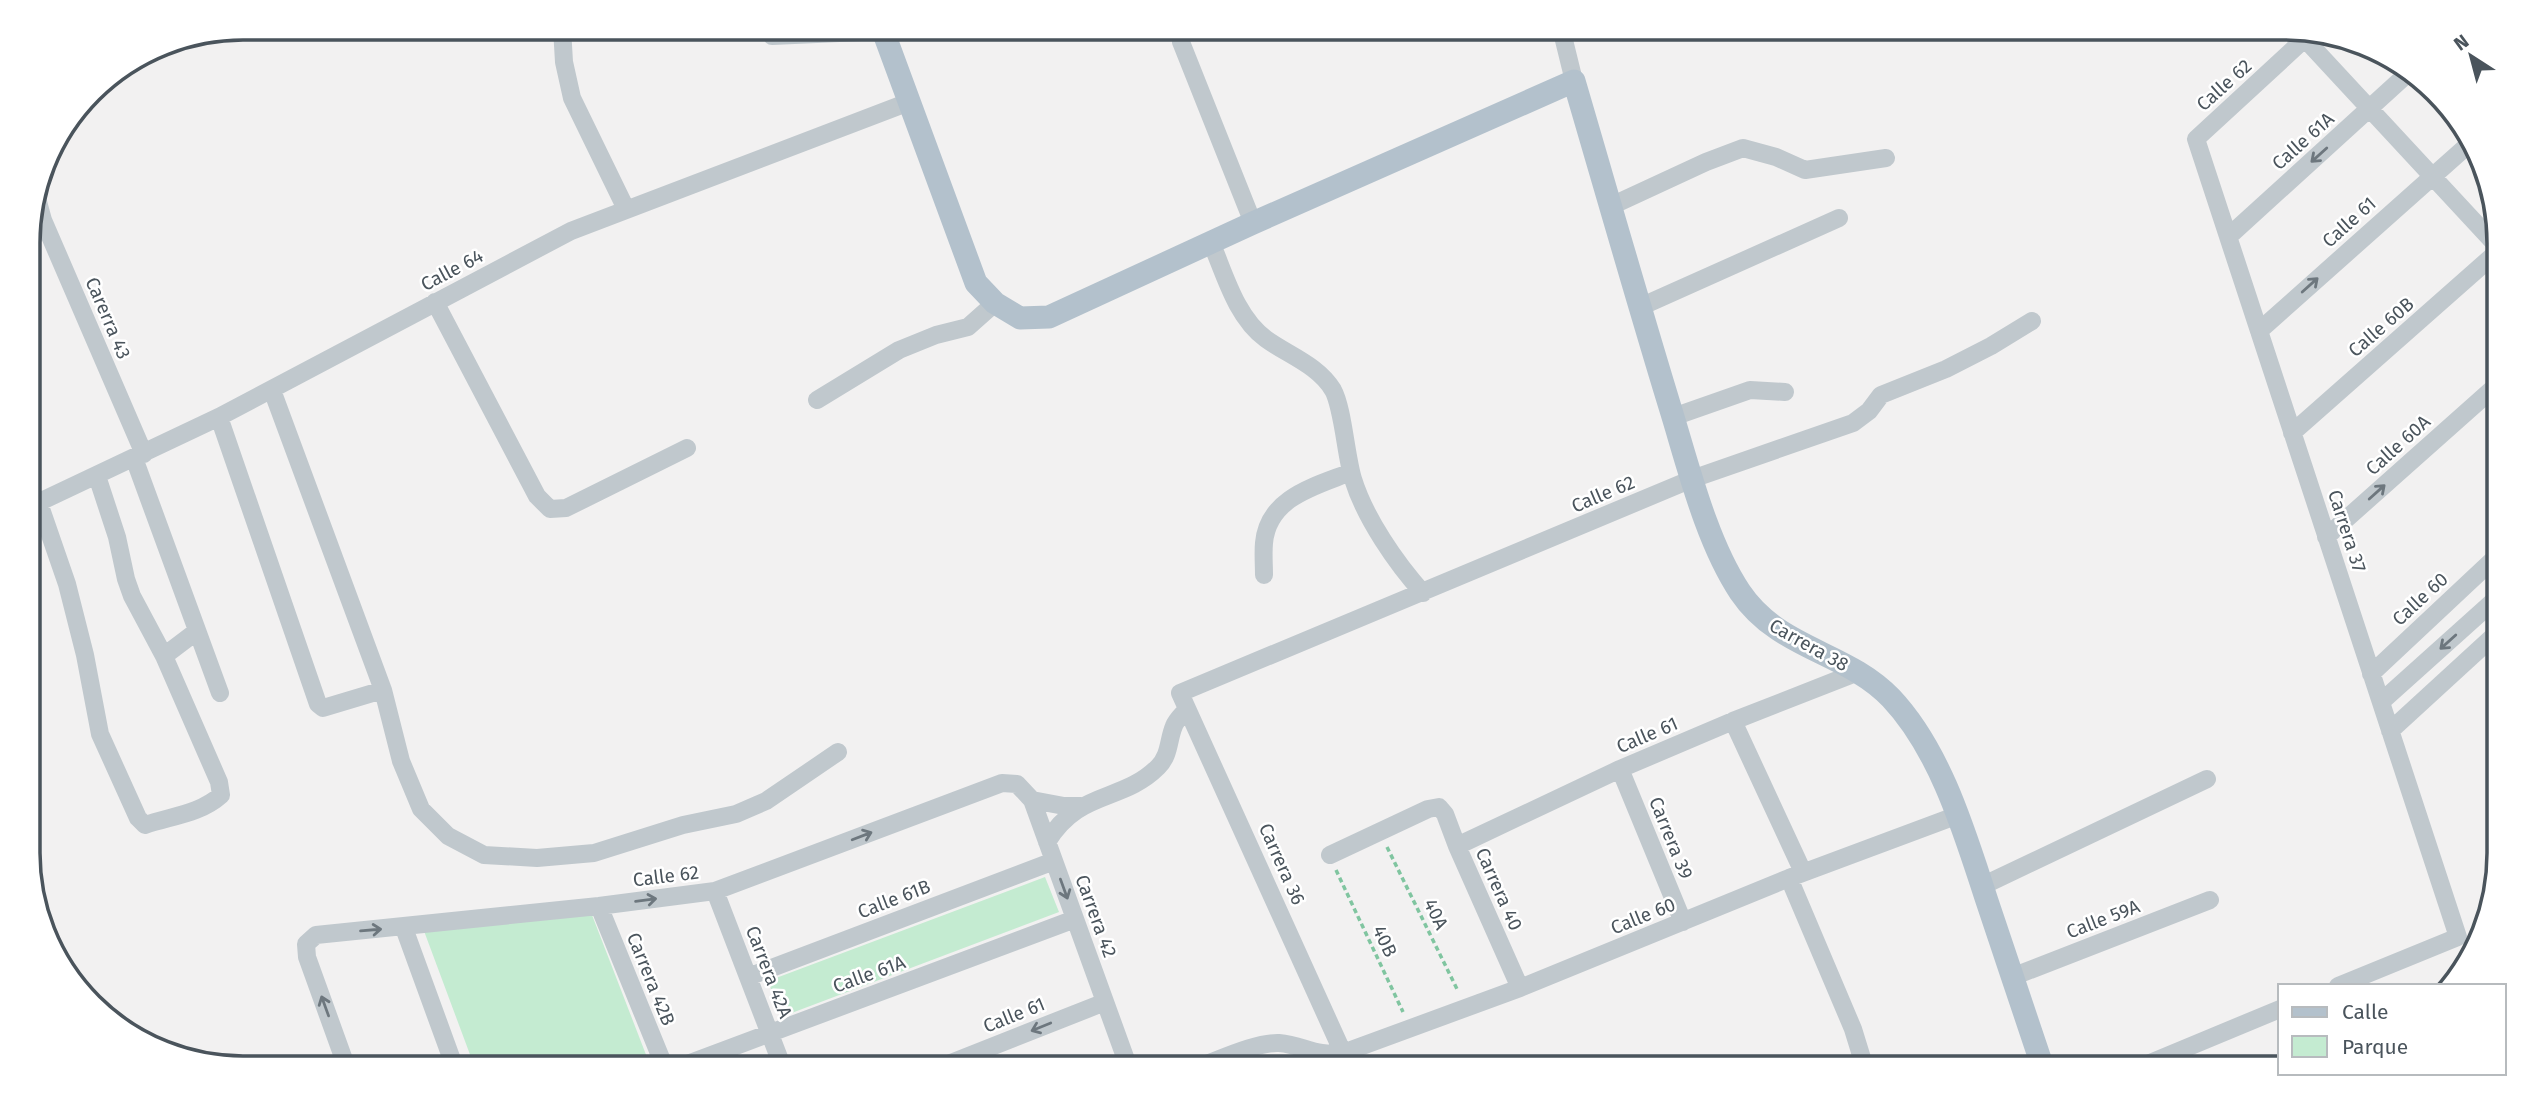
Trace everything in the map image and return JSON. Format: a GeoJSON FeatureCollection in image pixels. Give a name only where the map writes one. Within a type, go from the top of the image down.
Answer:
{"type":"FeatureCollection","features":[{"type":"Feature","properties":{"kind":"main road"},"geometry":{"type":"LineString","coordinates":[[887,40],[976,283],[995,303],[1020,318],[1049,317],[1574,81]]}},
{"type":"Feature","properties":{"kind":"main road","name":"Carrera 38"},"geometry":{"type":"LineString","coordinates":[[1574,81],[1692,478],[1720,557],[1740,593],[1767,623],[1858,672],[1890,697],[1911,723],[1958,814],[2039,1055]]}},
{"type":"Feature","properties":{"kind":"street"},"geometry":{"type":"LineString","coordinates":[[563,40],[564,62],[572,98],[626,209]]}},
{"type":"Feature","properties":{"kind":"street"},"geometry":{"type":"LineString","coordinates":[[1564,40],[1574,81]]}},
{"type":"Feature","properties":{"kind":"street","name":"Calle 62"},"geometry":{"type":"LineString","coordinates":[[2196,139],[2302,41]]}},
{"type":"Feature","properties":{"kind":"street"},"geometry":{"type":"LineString","coordinates":[[1181,42],[1253,223]]}},
{"type":"Feature","properties":{"kind":"street"},"geometry":{"type":"LineString","coordinates":[[2314,43],[2370,109],[2486,235]]}},
{"type":"Feature","properties":{"kind":"street","name":"Calle 61A"},"geometry":{"type":"LineString","coordinates":[[2228,237],[2402,79]]}},
{"type":"Feature","properties":{"kind":"street","name":"Calle 64"},"geometry":{"type":"LineString","coordinates":[[41,502],[272,390],[570,231],[909,102]]}},
{"type":"Feature","properties":{"kind":"street","name":"Carrera 37"},"geometry":{"type":"LineString","coordinates":[[2196,139],[2458,937],[2343,984]]}},
{"type":"Feature","properties":{"kind":"street"},"geometry":{"type":"LineString","coordinates":[[1611,206],[1743,148],[1776,157],[1805,170],[1886,158]]}},
{"type":"Feature","properties":{"kind":"street","name":"Calle 61"},"geometry":{"type":"LineString","coordinates":[[2259,331],[2463,149]]}},
{"type":"Feature","properties":{"kind":"street","name":"Carerra 43"},"geometry":{"type":"LineString","coordinates":[[42,218],[139,456],[220,693]]}},
{"type":"Feature","properties":{"kind":"street"},"geometry":{"type":"LineString","coordinates":[[1640,307],[1839,218]]}},
{"type":"Feature","properties":{"kind":"street"},"geometry":{"type":"LineString","coordinates":[[1212,242],[1245,319],[1265,338],[1300,359],[1325,379],[1335,393],[1351,472],[1373,522],[1405,573],[1423,593]]}},
{"type":"Feature","properties":{"kind":"street","name":"Calle 60B"},"geometry":{"type":"LineString","coordinates":[[2292,433],[2487,261]]}},
{"type":"Feature","properties":{"kind":"street"},"geometry":{"type":"LineString","coordinates":[[435,302],[537,496],[550,509],[566,508],[687,448]]}},
{"type":"Feature","properties":{"kind":"street"},"geometry":{"type":"LineString","coordinates":[[817,400],[899,350],[936,335],[962,330],[995,303]]}},
{"type":"Feature","properties":{"kind":"street","name":"Calle 62"},"geometry":{"type":"LineString","coordinates":[[1184,701],[1423,593],[1692,478],[1853,423],[1869,411],[1881,395],[1946,369],[2032,321]]}},
{"type":"Feature","properties":{"kind":"street"},"geometry":{"type":"LineString","coordinates":[[272,390],[383,690],[401,761],[421,809],[449,836],[484,855],[537,858],[594,853],[683,825],[736,814],[766,801],[838,752]]}},
{"type":"Feature","properties":{"kind":"street"},"geometry":{"type":"LineString","coordinates":[[1674,417],[1750,390],[1785,392]]}},
{"type":"Feature","properties":{"kind":"street","name":"Calle 60A"},"geometry":{"type":"LineString","coordinates":[[2326,537],[2487,394]]}},
{"type":"Feature","properties":{"kind":"street"},"geometry":{"type":"LineString","coordinates":[[219,417],[318,704],[323,708],[383,690]]}},
{"type":"Feature","properties":{"kind":"street"},"geometry":{"type":"LineString","coordinates":[[1264,575],[1264,541],[1270,519],[1284,502],[1301,492],[1351,472]]}},
{"type":"Feature","properties":{"kind":"street"},"geometry":{"type":"LineString","coordinates":[[41,521],[67,584],[85,655],[100,734],[138,818],[145,825],[212,804],[221,795],[219,782],[164,656],[132,596],[117,537],[97,476]]}},
{"type":"Feature","properties":{"kind":"street","name":"Calle 60"},"geometry":{"type":"LineString","coordinates":[[2371,674],[2487,565]]}},
{"type":"Feature","properties":{"kind":"street"},"geometry":{"type":"LineString","coordinates":[[2381,702],[2487,607]]}},
{"type":"Feature","properties":{"kind":"street"},"geometry":{"type":"LineString","coordinates":[[164,656],[197,631]]}},
{"type":"Feature","properties":{"kind":"street"},"geometry":{"type":"LineString","coordinates":[[2390,731],[2487,642]]}},
{"type":"Feature","properties":{"kind":"street","name":"Calle 61"},"geometry":{"type":"LineString","coordinates":[[1457,846],[1620,769],[1858,672]]}},
{"type":"Feature","properties":{"kind":"street"},"geometry":{"type":"LineString","coordinates":[[1047,842],[1065,817],[1081,806],[1138,782],[1159,766],[1168,749],[1174,724],[1184,701]]}},
{"type":"Feature","properties":{"kind":"street","name":"Carrera 36"},"geometry":{"type":"LineString","coordinates":[[1184,701],[1343,1053]]}},
{"type":"Feature","properties":{"kind":"street"},"geometry":{"type":"LineString","coordinates":[[1733,721],[1796,875],[1861,1055]]}},
{"type":"Feature","properties":{"kind":"street","name":"Carrera 39"},"geometry":{"type":"LineString","coordinates":[[1620,769],[1683,922]]}},
{"type":"Feature","properties":{"kind":"street"},"geometry":{"type":"LineString","coordinates":[[1982,886],[2207,779]]}},
{"type":"Feature","properties":{"kind":"street","name":"Calle 62"},"geometry":{"type":"LineString","coordinates":[[343,1056],[307,957],[306,944],[316,935],[404,928],[715,891],[1002,783],[1017,784]]}},
{"type":"Feature","properties":{"kind":"street","name":"Carrera 42"},"geometry":{"type":"LineString","coordinates":[[1017,784],[1032,800],[1124,1056]]}},
{"type":"Feature","properties":{"kind":"street"},"geometry":{"type":"LineString","coordinates":[[1032,800],[1081,806]]}},
{"type":"Feature","properties":{"kind":"street","name":"Carrera 40"},"geometry":{"type":"LineString","coordinates":[[1380,833],[1428,809],[1438,807],[1445,814],[1520,988]]}},
{"type":"Feature","properties":{"kind":"street","name":"Calle 60"},"geometry":{"type":"LineString","coordinates":[[1343,1053],[1520,988],[1796,875],[1958,814]]}},
{"type":"Feature","properties":{"kind":"street"},"geometry":{"type":"LineString","coordinates":[[1332,860],[1380,833]]}},
{"type":"Feature","properties":{"kind":"street","name":"Calle 61B"},"geometry":{"type":"LineString","coordinates":[[748,977],[1054,861]]}},
{"type":"Feature","properties":{"kind":"street","name":"Carrera 42A"},"geometry":{"type":"LineString","coordinates":[[715,891],[778,1056]]}},
{"type":"Feature","properties":{"kind":"street","name":"Calle 59A"},"geometry":{"type":"LineString","coordinates":[[2012,977],[2210,900]]}},
{"type":"Feature","properties":{"kind":"street","name":"Carrera 42B"},"geometry":{"type":"LineString","coordinates":[[599,906],[660,1056]]}},
{"type":"Feature","properties":{"kind":"street","name":"Calle 61A"},"geometry":{"type":"LineString","coordinates":[[709,1056],[1075,919]]}},
{"type":"Feature","properties":{"kind":"street"},"geometry":{"type":"LineString","coordinates":[[404,928],[451,1056]]}},
{"type":"Feature","properties":{"kind":"street","name":"Calle 61"},"geometry":{"type":"LineString","coordinates":[[969,1056],[1105,1002]]}},
{"type":"Feature","properties":{"kind":"street"},"geometry":{"type":"LineString","coordinates":[[2169,1055],[2278,1010]]}},
{"type":"Feature","properties":{"kind":"street"},"geometry":{"type":"LineString","coordinates":[[1233,1056],[1279,1043],[1326,1055],[1343,1053]]}},
{"type":"Feature","properties":{"kind":"path","name":"40A"},"geometry":{"type":"LineString","coordinates":[[1380,833],[1466,1008]]}},
{"type":"Feature","properties":{"kind":"path","name":"40B"},"geometry":{"type":"LineString","coordinates":[[1332,860],[1411,1028]]}},
{"type":"Feature","properties":{"kind":"green space"},"geometry":{"type":"Polygon","coordinates":[[[1045,877],[1059,912],[781,1017],[768,981],[1045,877]]]}},
{"type":"Feature","properties":{"kind":"green space"},"geometry":{"type":"Polygon","coordinates":[[[592,915],[646,1056],[470,1056],[424,931],[592,915]]]}}]}
